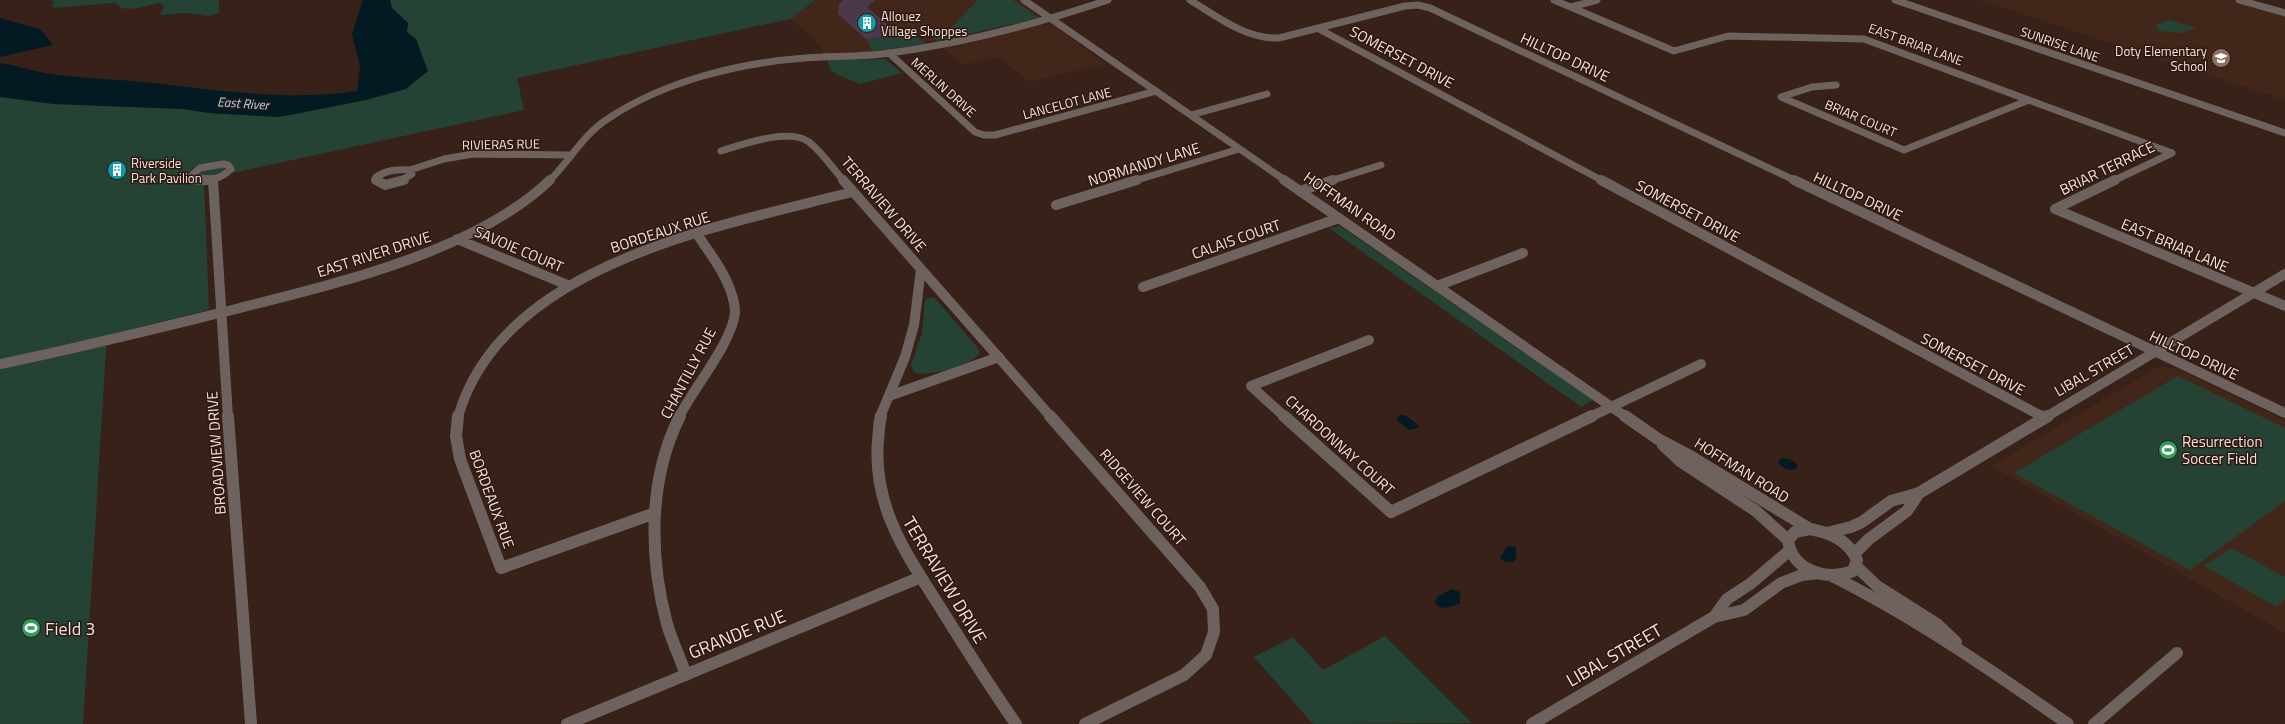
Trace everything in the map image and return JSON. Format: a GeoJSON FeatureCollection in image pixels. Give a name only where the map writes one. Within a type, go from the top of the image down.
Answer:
{"type":"FeatureCollection","features":[{"type":"Feature","properties":{"kind":"street","name":"HOFFMAN ROAD"},"geometry":{"type":"LineString","coordinates":[[1024,0],[1658,438],[1810,529]]}},
{"type":"Feature","properties":{"kind":"street","name":"EAST RIVER DRIVE"},"geometry":{"type":"LineString","coordinates":[[0,364],[220,312],[381,270],[434,251],[512,209],[537,192],[557,173],[570,155],[594,128],[611,116],[659,92],[704,76],[718,72],[794,59],[889,53],[958,41],[1051,19],[1108,0]]}},
{"type":"Feature","properties":{"kind":"street"},"geometry":{"type":"LineString","coordinates":[[1190,0],[1251,36],[1265,40],[1319,28]]}},
{"type":"Feature","properties":{"kind":"street","name":"EAST BRIAR LANE"},"geometry":{"type":"LineString","coordinates":[[1554,0],[1674,51],[1728,36],[1864,39],[2172,153]]}},
{"type":"Feature","properties":{"kind":"street"},"geometry":{"type":"LineString","coordinates":[[1570,7],[1597,0]]}},
{"type":"Feature","properties":{"kind":"street","name":"SUNRISE LANE"},"geometry":{"type":"LineString","coordinates":[[1895,0],[2285,133]]}},
{"type":"Feature","properties":{"kind":"street"},"geometry":{"type":"LineString","coordinates":[[2239,0],[2285,13]]}},
{"type":"Feature","properties":{"kind":"street","name":"HILLTOP DRIVE"},"geometry":{"type":"LineString","coordinates":[[1319,28],[1405,6],[1418,5],[1430,8],[2285,413]]}},
{"type":"Feature","properties":{"kind":"street","name":"SOMERSET DRIVE"},"geometry":{"type":"LineString","coordinates":[[1319,28],[2043,418]]}},
{"type":"Feature","properties":{"kind":"street","name":"MERLIN DRIVE"},"geometry":{"type":"LineString","coordinates":[[889,53],[976,132],[984,135]]}},
{"type":"Feature","properties":{"kind":"street","name":"BRIAR COURT"},"geometry":{"type":"LineString","coordinates":[[1836,85],[1812,87],[1781,97],[1904,150],[2029,100]]}},
{"type":"Feature","properties":{"kind":"street","name":"LANCELOT LANE"},"geometry":{"type":"LineString","coordinates":[[984,135],[995,135],[1156,92]]}},
{"type":"Feature","properties":{"kind":"street"},"geometry":{"type":"LineString","coordinates":[[1191,115],[1267,94]]}},
{"type":"Feature","properties":{"kind":"street","name":"TERRAVIEW DRIVE"},"geometry":{"type":"LineString","coordinates":[[721,151],[780,137],[798,136],[808,141],[921,269],[912,332],[905,357],[880,418],[877,453],[879,486],[891,522],[904,551],[983,676],[1016,724]]}},
{"type":"Feature","properties":{"kind":"street","name":"NORMANDY LANE"},"geometry":{"type":"LineString","coordinates":[[1056,205],[1239,149]]}},
{"type":"Feature","properties":{"kind":"street","name":"BRIAR TERRACE"},"geometry":{"type":"LineString","coordinates":[[2055,209],[2172,153]]}},
{"type":"Feature","properties":{"kind":"street","name":"RIVIERAS RUE"},"geometry":{"type":"LineString","coordinates":[[410,170],[444,159],[473,154],[570,155]]}},
{"type":"Feature","properties":{"kind":"street"},"geometry":{"type":"LineString","coordinates":[[1300,191],[1381,164]]}},
{"type":"Feature","properties":{"kind":"street","name":"BROADVIEW DRIVE"},"geometry":{"type":"LineString","coordinates":[[213,179],[220,312],[252,724]]}},
{"type":"Feature","properties":{"kind":"street","name":"BORDEAUX RUE"},"geometry":{"type":"LineString","coordinates":[[655,513],[501,568],[459,458],[456,435],[462,402],[477,368],[498,343],[517,324],[546,301],[570,286],[627,257],[697,234],[852,192]]}},
{"type":"Feature","properties":{"kind":"street","name":"EAST BRIAR LANE"},"geometry":{"type":"LineString","coordinates":[[2055,209],[2285,306]]}},
{"type":"Feature","properties":{"kind":"street","name":"CALAIS COURT"},"geometry":{"type":"LineString","coordinates":[[1143,287],[1339,218]]}},
{"type":"Feature","properties":{"kind":"street","name":"CHANTILLY RUE"},"geometry":{"type":"LineString","coordinates":[[686,674],[667,623],[657,575],[654,529],[658,489],[668,448],[682,411],[725,338],[735,314],[734,293],[697,234]]}},
{"type":"Feature","properties":{"kind":"street","name":"SAVOIE COURT"},"geometry":{"type":"LineString","coordinates":[[458,239],[570,286]]}},
{"type":"Feature","properties":{"kind":"street"},"geometry":{"type":"LineString","coordinates":[[1437,286],[1523,253]]}},
{"type":"Feature","properties":{"kind":"street","name":"RIDGEVIEW COURT"},"geometry":{"type":"LineString","coordinates":[[921,269],[1200,586],[1213,609],[1214,632],[1206,655],[1184,675],[1085,724]]}},
{"type":"Feature","properties":{"kind":"street","name":"LIBAL STREET"},"geometry":{"type":"LineString","coordinates":[[1827,533],[1851,527],[1862,522],[1879,507],[1891,501],[1919,493],[2285,274]]}},
{"type":"Feature","properties":{"kind":"street","name":"CHARDONNAY COURT"},"geometry":{"type":"LineString","coordinates":[[1369,340],[1251,386],[1391,512],[1612,407]]}},
{"type":"Feature","properties":{"kind":"street"},"geometry":{"type":"LineString","coordinates":[[889,396],[999,357]]}},
{"type":"Feature","properties":{"kind":"street"},"geometry":{"type":"LineString","coordinates":[[1612,407],[1701,364]]}},
{"type":"Feature","properties":{"kind":"street","name":"HOFFMAN ROAD"},"geometry":{"type":"LineString","coordinates":[[1658,438],[1680,461],[1756,511],[1788,546],[1801,564],[1824,574]]}},
{"type":"Feature","properties":{"kind":"street","name":"LIBAL STREET"},"geometry":{"type":"LineString","coordinates":[[1532,724],[1714,617],[1744,610],[1781,583],[1802,575],[1847,574],[1869,539],[1907,511],[1919,493]]}},
{"type":"Feature","properties":{"kind":"street"},"geometry":{"type":"LineString","coordinates":[[1810,529],[1827,533],[1844,542],[1856,560],[1877,586],[1937,624],[1967,653]]}},
{"type":"Feature","properties":{"kind":"street","name":"LIBAL STREET"},"geometry":{"type":"LineString","coordinates":[[1714,617],[1727,599],[1750,584],[1788,546],[1795,532],[1810,529]]}},
{"type":"Feature","properties":{"kind":"street"},"geometry":{"type":"LineString","coordinates":[[1824,574],[1866,593],[1967,653],[2068,724]]}},
{"type":"Feature","properties":{"kind":"street","name":"GRANDE RUE"},"geometry":{"type":"LineString","coordinates":[[567,724],[921,577]]}},
{"type":"Feature","properties":{"kind":"street"},"geometry":{"type":"LineString","coordinates":[[2094,724],[2177,653]]}},
{"type":"Feature","properties":{"kind":"shaded area"},"geometry":{"type":"Polygon","coordinates":[[[815,0],[1018,0],[1041,18],[922,44],[880,51],[823,54],[821,47],[808,33],[790,19],[815,0]]]}},
{"type":"Feature","properties":{"kind":"shaded area","name":"Doty Elementary School"},"geometry":{"type":"Polygon","coordinates":[[[1979,0],[2230,0],[2285,16],[2285,100],[1979,0]]]}},
{"type":"Feature","properties":{"kind":"shaded area"},"geometry":{"type":"Polygon","coordinates":[[[1041,24],[1054,25],[1105,64],[1030,82],[998,57],[964,65],[942,48],[1041,24]]]}},
{"type":"Feature","properties":{"kind":"shaded area","name":"Resurrection Soccer Field"},"geometry":{"type":"Polygon","coordinates":[[[2162,366],[2180,370],[2285,420],[2285,633],[1992,466],[2154,369],[2162,366]]]}},
{"type":"Feature","properties":{"kind":"green space"},"geometry":{"type":"Polygon","coordinates":[[[50,0],[219,0],[219,13],[208,16],[185,13],[162,15],[160,14],[164,8],[163,5],[159,3],[133,9],[123,8],[118,6],[118,4],[113,3],[54,8],[51,4],[55,2],[50,0]]]}},
{"type":"Feature","properties":{"kind":"green space"},"geometry":{"type":"Polygon","coordinates":[[[390,0],[815,0],[790,19],[517,78],[524,110],[204,179],[209,310],[107,335],[83,724],[0,724],[0,97],[54,104],[183,109],[209,113],[279,117],[366,100],[427,71],[416,39],[407,32],[408,23],[392,8],[390,0]]]}},
{"type":"Feature","properties":{"kind":"green space"},"geometry":{"type":"Polygon","coordinates":[[[978,0],[1013,0],[1039,18],[938,41],[926,33],[952,27],[978,0]]]}},
{"type":"Feature","properties":{"kind":"green space"},"geometry":{"type":"Polygon","coordinates":[[[2169,20],[2196,28],[2182,33],[2159,31],[2155,25],[2169,20]]]}},
{"type":"Feature","properties":{"kind":"green space"},"geometry":{"type":"Polygon","coordinates":[[[911,31],[926,44],[872,51],[867,40],[911,31]]]}},
{"type":"Feature","properties":{"kind":"green space"},"geometry":{"type":"Polygon","coordinates":[[[885,59],[902,73],[860,84],[838,75],[831,70],[827,60],[885,59]]]}},
{"type":"Feature","properties":{"kind":"green space"},"geometry":{"type":"Polygon","coordinates":[[[1340,226],[1593,400],[1581,407],[1329,228],[1340,226]]]}},
{"type":"Feature","properties":{"kind":"green space"},"geometry":{"type":"Polygon","coordinates":[[[934,297],[978,348],[980,353],[976,358],[949,369],[928,373],[914,372],[911,365],[922,333],[925,300],[934,297]]]}},
{"type":"Feature","properties":{"kind":"green space","name":"Resurrection Soccer Field"},"geometry":{"type":"Polygon","coordinates":[[[2178,376],[2285,428],[2285,501],[2190,570],[2014,473],[2178,376]]]}},
{"type":"Feature","properties":{"kind":"green space"},"geometry":{"type":"Polygon","coordinates":[[[2231,548],[2285,577],[2285,599],[2277,607],[2204,566],[2231,548]]]}},
{"type":"Feature","properties":{"kind":"green space"},"geometry":{"type":"Polygon","coordinates":[[[1385,636],[1472,723],[1313,724],[1254,657],[1293,637],[1323,670],[1385,636]]]}},
{"type":"Feature","properties":{"kind":"water","name":"East River"},"geometry":{"type":"Polygon","coordinates":[[[364,0],[390,0],[392,8],[408,23],[407,32],[416,39],[428,71],[406,89],[366,100],[279,117],[209,113],[183,109],[54,104],[0,97],[0,63],[59,75],[256,94],[306,95],[357,91],[360,67],[352,34],[362,2],[364,0]]]}},
{"type":"Feature","properties":{"kind":"water"},"geometry":{"type":"Polygon","coordinates":[[[0,18],[40,29],[53,45],[0,57],[0,18]]]}},
{"type":"Feature","properties":{"kind":"water"},"geometry":{"type":"Polygon","coordinates":[[[1400,415],[1405,415],[1419,426],[1418,428],[1409,430],[1396,419],[1400,415]]]}},
{"type":"Feature","properties":{"kind":"water"},"geometry":{"type":"Polygon","coordinates":[[[1781,458],[1790,459],[1797,464],[1797,468],[1789,470],[1784,468],[1778,462],[1781,458]]]}},
{"type":"Feature","properties":{"kind":"water"},"geometry":{"type":"Polygon","coordinates":[[[1507,546],[1516,547],[1516,558],[1513,562],[1505,562],[1500,558],[1507,546]]]}},
{"type":"Feature","properties":{"kind":"water"},"geometry":{"type":"Polygon","coordinates":[[[1452,589],[1460,592],[1460,604],[1444,608],[1435,603],[1437,597],[1452,589]]]}},
{"type":"Feature","properties":{"kind":"building","name":"Allouez Village Shoppes"},"geometry":{"type":"Polygon","coordinates":[[[844,0],[875,0],[867,7],[897,33],[867,40],[838,14],[839,4],[844,0]]]}},
{"type":"Feature","properties":{"kind":"place","name":"Allouez Village Shoppes"},"geometry":{"type":"Point","coordinates":[867,23]}},
{"type":"Feature","properties":{"kind":"place","name":"Doty Elementary School"},"geometry":{"type":"Point","coordinates":[2221,58]}},
{"type":"Feature","properties":{"kind":"place","name":"Riverside Park Pavilion"},"geometry":{"type":"Point","coordinates":[117,170]}},
{"type":"Feature","properties":{"kind":"place","name":"Resurrection Soccer Field"},"geometry":{"type":"Point","coordinates":[2168,450]}},
{"type":"Feature","properties":{"kind":"place","name":"Field 3"},"geometry":{"type":"Point","coordinates":[31,628]}}]}
